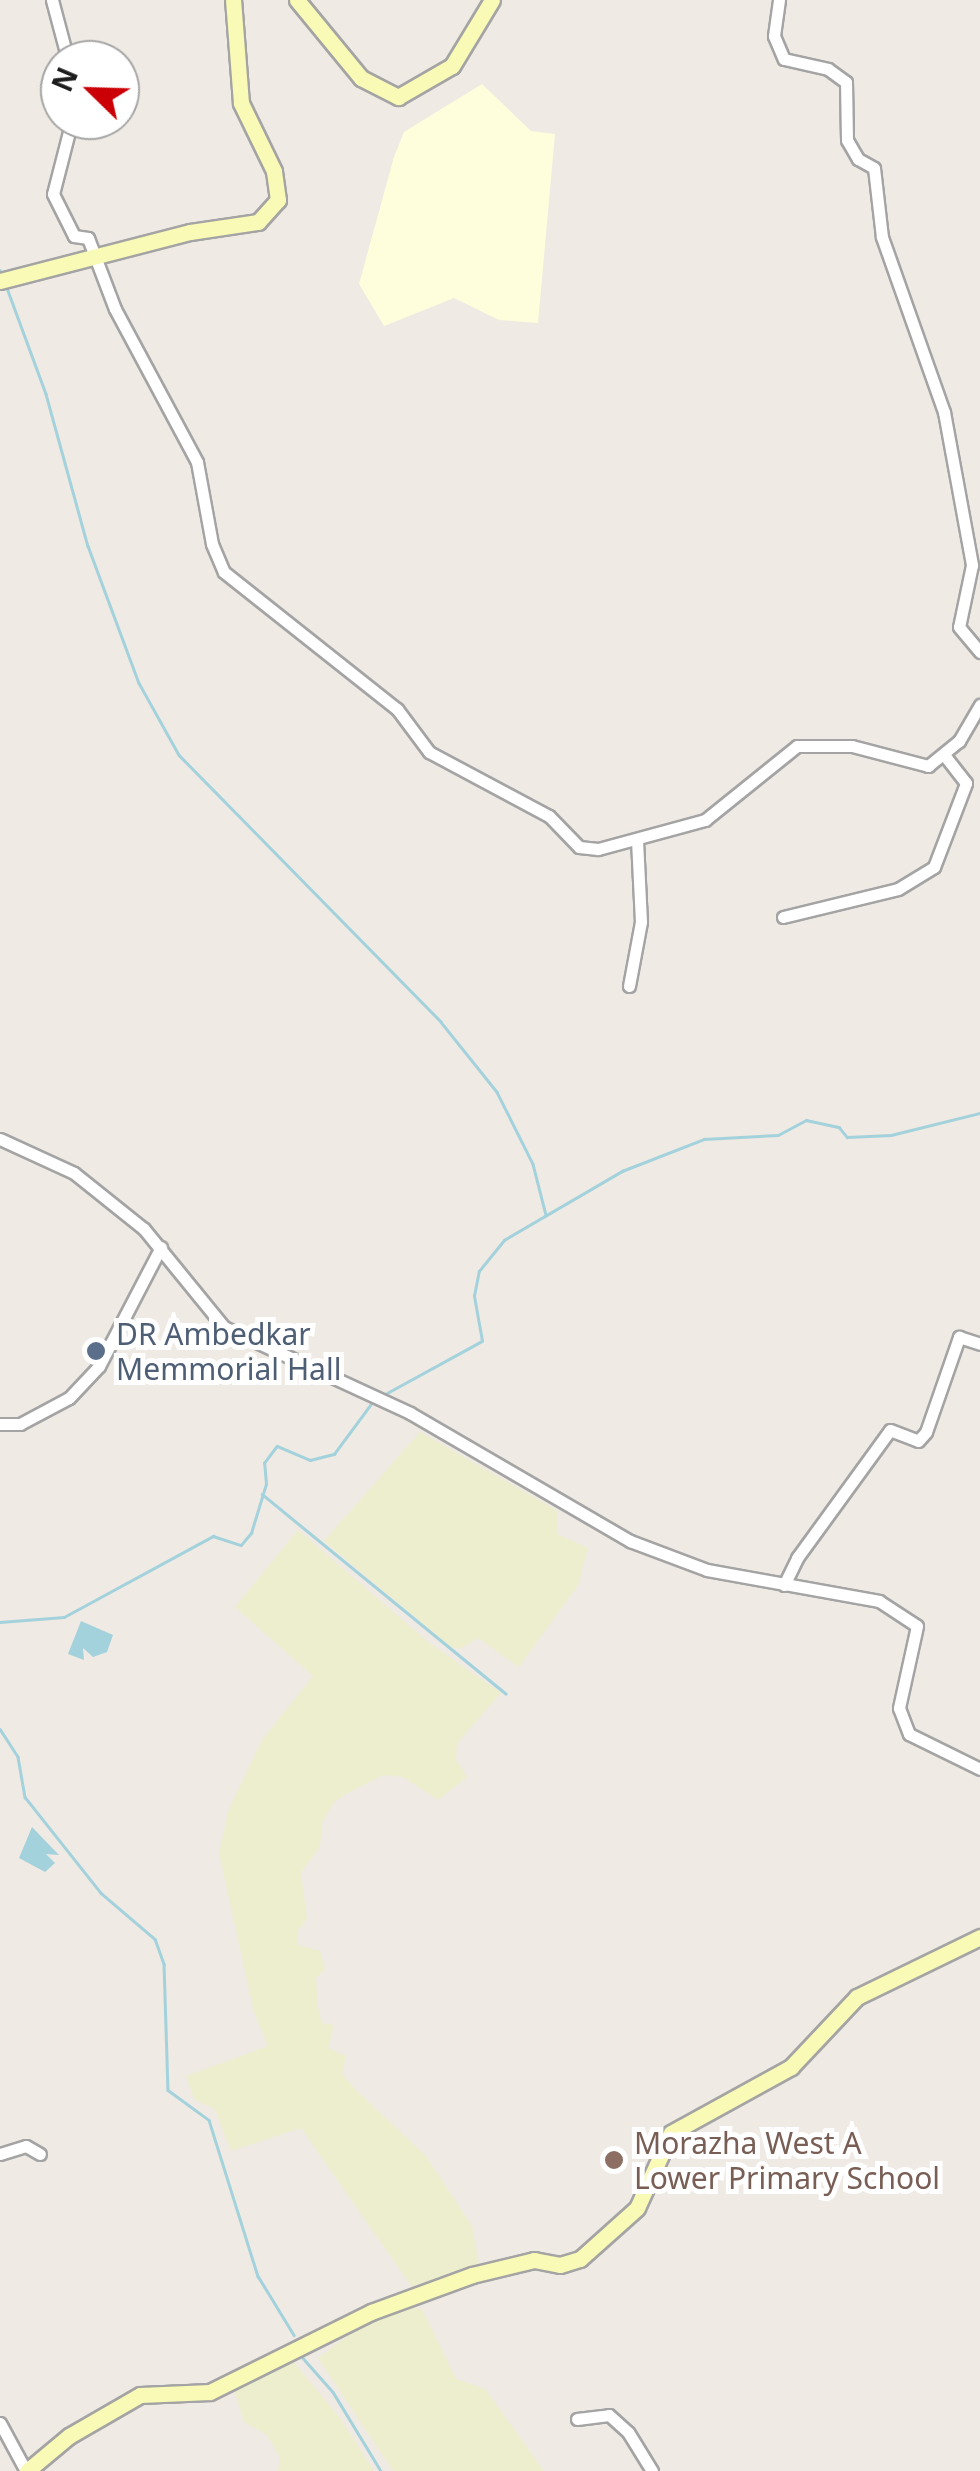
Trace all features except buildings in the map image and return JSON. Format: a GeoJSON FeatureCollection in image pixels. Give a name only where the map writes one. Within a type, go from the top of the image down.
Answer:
{"type":"FeatureCollection","features":[{"type":"Feature","properties":{"kind":"main road"},"geometry":{"type":"LineString","coordinates":[[0,281],[95,256],[258,222],[278,200],[274,171],[241,103],[233,0]]}},
{"type":"Feature","properties":{"kind":"main road"},"geometry":{"type":"LineString","coordinates":[[297,0],[361,78],[398,97],[452,66],[492,0]]}},
{"type":"Feature","properties":{"kind":"main road"},"geometry":{"type":"LineString","coordinates":[[26,2471],[140,2395],[210,2392],[371,2312],[472,2275],[534,2260],[560,2265],[580,2259],[643,2200],[671,2133],[791,2067],[857,1997],[980,1937]]}},
{"type":"Feature","properties":{"kind":"street"},"geometry":{"type":"LineString","coordinates":[[52,0],[63,40]]}},
{"type":"Feature","properties":{"kind":"street"},"geometry":{"type":"LineString","coordinates":[[780,0],[774,36],[784,59],[828,69],[846,82],[847,140],[858,159],[874,168],[882,237],[944,412],[972,565],[959,627],[980,652]]}},
{"type":"Feature","properties":{"kind":"street"},"geometry":{"type":"LineString","coordinates":[[67,140],[53,194],[74,236],[88,238],[115,309],[196,462],[212,544],[240,590],[397,709],[430,752],[548,816],[580,847],[637,839],[705,820],[797,746],[852,746],[928,766],[945,756],[980,705]]}},
{"type":"Feature","properties":{"kind":"street"},"geometry":{"type":"LineString","coordinates":[[783,917],[898,889],[934,867],[966,783],[945,756]]}},
{"type":"Feature","properties":{"kind":"street"},"geometry":{"type":"LineString","coordinates":[[629,986],[641,922],[637,839]]}},
{"type":"Feature","properties":{"kind":"street"},"geometry":{"type":"LineString","coordinates":[[0,1139],[74,1173],[160,1247],[224,1327],[410,1413],[630,1541],[708,1570],[879,1602],[917,1626],[899,1708],[908,1734],[980,1770]]}},
{"type":"Feature","properties":{"kind":"street"},"geometry":{"type":"LineString","coordinates":[[0,1424],[20,1424],[69,1398],[99,1366],[160,1247]]}},
{"type":"Feature","properties":{"kind":"street"},"geometry":{"type":"LineString","coordinates":[[784,1584],[796,1558],[890,1430],[918,1441],[926,1432],[960,1336],[980,1344]]}},
{"type":"Feature","properties":{"kind":"street"},"geometry":{"type":"LineString","coordinates":[[0,2154],[26,2146],[40,2154]]}},
{"type":"Feature","properties":{"kind":"street"},"geometry":{"type":"LineString","coordinates":[[577,2419],[609,2415],[628,2432],[652,2471]]}},
{"type":"Feature","properties":{"kind":"street"},"geometry":{"type":"LineString","coordinates":[[0,2423],[26,2471]]}},
{"type":"Feature","properties":{"kind":"shaded area"},"geometry":{"type":"Polygon","coordinates":[[[482,84],[531,131],[555,134],[538,323],[499,320],[454,298],[384,326],[359,284],[404,132],[482,84]]]}},
{"type":"Feature","properties":{"kind":"shaded area"},"geometry":{"type":"Polygon","coordinates":[[[420,1432],[557,1511],[557,1534],[588,1548],[578,1585],[519,1667],[478,1638],[460,1649],[451,1647],[324,1541],[420,1432]]]}},
{"type":"Feature","properties":{"kind":"shaded area"},"geometry":{"type":"Polygon","coordinates":[[[298,1530],[428,1642],[501,1693],[457,1743],[456,1760],[467,1777],[438,1800],[403,1777],[383,1775],[346,1794],[334,1802],[322,1823],[320,1847],[301,1872],[307,1919],[297,1932],[298,1945],[320,1951],[325,1969],[316,1978],[318,2008],[322,2023],[334,2025],[328,2048],[346,2056],[342,2074],[426,2156],[472,2226],[479,2264],[412,2287],[301,2128],[231,2151],[215,2109],[194,2099],[186,2076],[268,2046],[254,2012],[219,1853],[229,1809],[262,1740],[313,1676],[235,1607],[298,1530]]]}},
{"type":"Feature","properties":{"kind":"shaded area"},"geometry":{"type":"Polygon","coordinates":[[[411,2307],[422,2309],[456,2379],[485,2389],[544,2471],[393,2471],[318,2358],[360,2327],[411,2307]]]}},
{"type":"Feature","properties":{"kind":"shaded area"},"geometry":{"type":"Polygon","coordinates":[[[292,2360],[340,2418],[374,2471],[278,2471],[280,2457],[266,2434],[244,2422],[235,2392],[292,2360]]]}},
{"type":"Feature","properties":{"kind":"water"},"geometry":{"type":"Polygon","coordinates":[[[81,1621],[113,1635],[107,1652],[93,1657],[83,1648],[84,1660],[68,1654],[81,1621]]]}},
{"type":"Feature","properties":{"kind":"water"},"geometry":{"type":"Polygon","coordinates":[[[32,1827],[59,1855],[46,1854],[55,1863],[45,1872],[19,1858],[32,1827]]]}},
{"type":"Feature","properties":{"kind":"waterway"},"geometry":{"type":"LineString","coordinates":[[7,288],[46,394],[88,546],[139,683],[179,755],[441,1022],[497,1092],[533,1164],[546,1215]]}},
{"type":"Feature","properties":{"kind":"waterway"},"geometry":{"type":"LineString","coordinates":[[387,1393],[482,1341],[474,1296],[479,1271],[504,1240],[622,1171],[704,1139],[778,1135],[806,1120],[839,1127],[847,1137],[891,1135],[980,1113]]}},
{"type":"Feature","properties":{"kind":"waterway"},"geometry":{"type":"LineString","coordinates":[[0,1622],[64,1617],[213,1536],[241,1545],[251,1533],[266,1484],[264,1463],[277,1446],[310,1460],[334,1454],[371,1404]]}},
{"type":"Feature","properties":{"kind":"waterway"},"geometry":{"type":"LineString","coordinates":[[262,1494],[506,1694]]}},
{"type":"Feature","properties":{"kind":"waterway"},"geometry":{"type":"LineString","coordinates":[[0,1729],[18,1757],[25,1797],[101,1893],[155,1939],[164,1964],[168,2090],[209,2120],[258,2276],[294,2335]]}},
{"type":"Feature","properties":{"kind":"waterway"},"geometry":{"type":"LineString","coordinates":[[303,2358],[333,2392],[381,2471]]}},
{"type":"Feature","properties":{"kind":"place","name":"DR Ambedkar Memmorial Hall"},"geometry":{"type":"Point","coordinates":[96,1351]}},
{"type":"Feature","properties":{"kind":"place","name":"Morazha West A Lower Primary School"},"geometry":{"type":"Point","coordinates":[614,2160]}}]}
